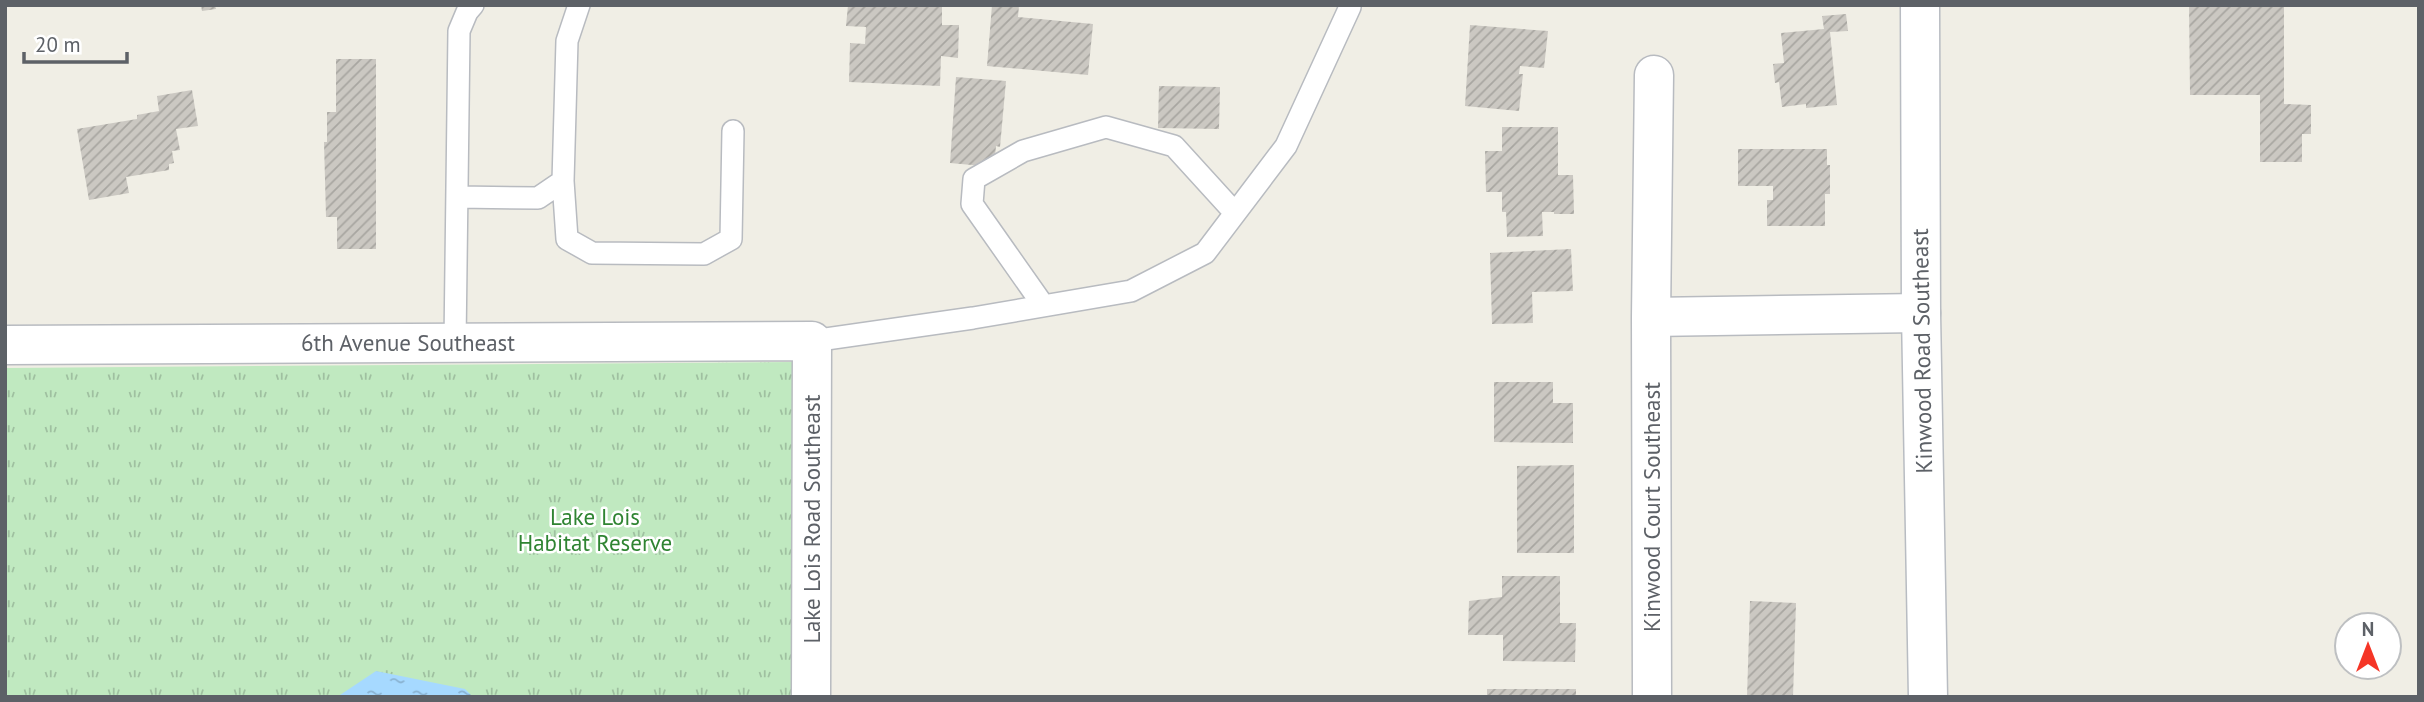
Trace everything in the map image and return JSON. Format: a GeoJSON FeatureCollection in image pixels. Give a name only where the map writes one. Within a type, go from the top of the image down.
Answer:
{"type":"FeatureCollection","features":[{"type":"Feature","properties":{"kind":"street","name":"Kinwood Road Southeast"},"geometry":{"type":"LineString","coordinates":[[1920,5],[1921,313],[1928,697]]}},
{"type":"Feature","properties":{"kind":"street","name":"Kinwood Court Southeast"},"geometry":{"type":"LineString","coordinates":[[1652,697],[1651,317],[1654,75]]}},
{"type":"Feature","properties":{"kind":"street"},"geometry":{"type":"LineString","coordinates":[[1651,317],[1921,313]]}},
{"type":"Feature","properties":{"kind":"street","name":"6th Avenue Southeast"},"geometry":{"type":"LineString","coordinates":[[5,345],[812,341]]}},
{"type":"Feature","properties":{"kind":"street","name":"Lake Lois Road Southeast"},"geometry":{"type":"LineString","coordinates":[[811,697],[812,341]]}},
{"type":"Feature","properties":{"kind":"lane"},"geometry":{"type":"LineString","coordinates":[[455,343],[459,31],[473,5]]}},
{"type":"Feature","properties":{"kind":"lane"},"geometry":{"type":"LineString","coordinates":[[579,5],[567,41],[563,181],[567,239],[592,253],[704,254],[731,239],[733,131]]}},
{"type":"Feature","properties":{"kind":"lane"},"geometry":{"type":"LineString","coordinates":[[812,341],[973,318],[1131,290],[1205,253],[1286,146],[1350,7]]}},
{"type":"Feature","properties":{"kind":"lane"},"geometry":{"type":"LineString","coordinates":[[1043,305],[972,204],[974,180],[1023,151],[1106,127],[1145,136],[1174,146],[1235,213]]}},
{"type":"Feature","properties":{"kind":"lane"},"geometry":{"type":"LineString","coordinates":[[457,197],[538,198],[563,181]]}},
{"type":"Feature","properties":{"kind":"green space","name":"Lake Lois Habitat Reserve"},"geometry":{"type":"Polygon","coordinates":[[[796,362],[799,697],[5,697],[5,368],[796,362]]]}},
{"type":"Feature","properties":{"kind":"water"},"geometry":{"type":"Polygon","coordinates":[[[376,671],[465,689],[473,697],[337,697],[376,671]]]}},
{"type":"Feature","properties":{"kind":"building"},"geometry":{"type":"Polygon","coordinates":[[[201,5],[215,5],[216,9],[202,11],[201,5]]]}},
{"type":"Feature","properties":{"kind":"building"},"geometry":{"type":"Polygon","coordinates":[[[848,5],[942,5],[942,25],[959,25],[958,58],[941,56],[940,86],[849,82],[850,43],[865,44],[866,27],[846,26],[848,5]]]}},
{"type":"Feature","properties":{"kind":"building"},"geometry":{"type":"Polygon","coordinates":[[[992,5],[1019,5],[1018,17],[1093,24],[1088,75],[987,66],[992,5]]]}},
{"type":"Feature","properties":{"kind":"building"},"geometry":{"type":"Polygon","coordinates":[[[2189,5],[2284,5],[2284,104],[2311,105],[2311,134],[2302,134],[2302,162],[2260,162],[2260,95],[2190,95],[2189,5]]]}},
{"type":"Feature","properties":{"kind":"building"},"geometry":{"type":"Polygon","coordinates":[[[1846,14],[1848,31],[1830,32],[1837,105],[1806,108],[1806,104],[1782,107],[1779,82],[1775,83],[1773,64],[1784,63],[1781,33],[1824,29],[1822,16],[1846,14]]]}},
{"type":"Feature","properties":{"kind":"building"},"geometry":{"type":"Polygon","coordinates":[[[1470,25],[1548,31],[1544,68],[1520,66],[1519,74],[1523,74],[1519,111],[1465,106],[1470,25]]]}},
{"type":"Feature","properties":{"kind":"building"},"geometry":{"type":"Polygon","coordinates":[[[336,59],[376,59],[376,249],[337,249],[337,217],[326,217],[324,142],[327,142],[327,112],[336,112],[336,59]]]}},
{"type":"Feature","properties":{"kind":"building"},"geometry":{"type":"Polygon","coordinates":[[[956,77],[1006,81],[1000,147],[996,146],[994,167],[950,163],[956,77]]]}},
{"type":"Feature","properties":{"kind":"building"},"geometry":{"type":"Polygon","coordinates":[[[1159,86],[1220,87],[1219,129],[1158,128],[1159,86]]]}},
{"type":"Feature","properties":{"kind":"building"},"geometry":{"type":"Polygon","coordinates":[[[192,90],[198,126],[176,129],[180,150],[172,151],[174,163],[169,164],[169,170],[126,177],[129,193],[89,200],[77,129],[137,119],[137,115],[159,111],[157,96],[192,90]]]}},
{"type":"Feature","properties":{"kind":"building"},"geometry":{"type":"Polygon","coordinates":[[[1502,127],[1558,127],[1558,175],[1573,175],[1574,214],[1542,212],[1543,236],[1507,237],[1506,212],[1502,212],[1502,192],[1486,192],[1485,151],[1502,151],[1502,127]]]}},
{"type":"Feature","properties":{"kind":"building"},"geometry":{"type":"Polygon","coordinates":[[[1738,149],[1827,149],[1830,194],[1825,194],[1825,226],[1767,226],[1767,200],[1773,200],[1773,186],[1738,186],[1738,149]]]}},
{"type":"Feature","properties":{"kind":"building"},"geometry":{"type":"Polygon","coordinates":[[[1571,249],[1573,291],[1532,292],[1533,323],[1492,324],[1490,253],[1571,249]]]}},
{"type":"Feature","properties":{"kind":"building"},"geometry":{"type":"Polygon","coordinates":[[[1494,382],[1553,382],[1553,403],[1573,403],[1573,443],[1494,442],[1494,382]]]}},
{"type":"Feature","properties":{"kind":"building"},"geometry":{"type":"Polygon","coordinates":[[[1574,465],[1574,553],[1517,553],[1517,466],[1574,465]]]}},
{"type":"Feature","properties":{"kind":"building"},"geometry":{"type":"Polygon","coordinates":[[[1502,576],[1560,576],[1560,623],[1576,623],[1575,662],[1503,661],[1503,635],[1468,635],[1469,601],[1502,597],[1502,576]]]}},
{"type":"Feature","properties":{"kind":"building"},"geometry":{"type":"Polygon","coordinates":[[[1750,601],[1796,603],[1793,697],[1747,697],[1750,601]]]}},
{"type":"Feature","properties":{"kind":"building"},"geometry":{"type":"Polygon","coordinates":[[[1487,689],[1576,689],[1576,697],[1487,697],[1487,689]]]}}]}
